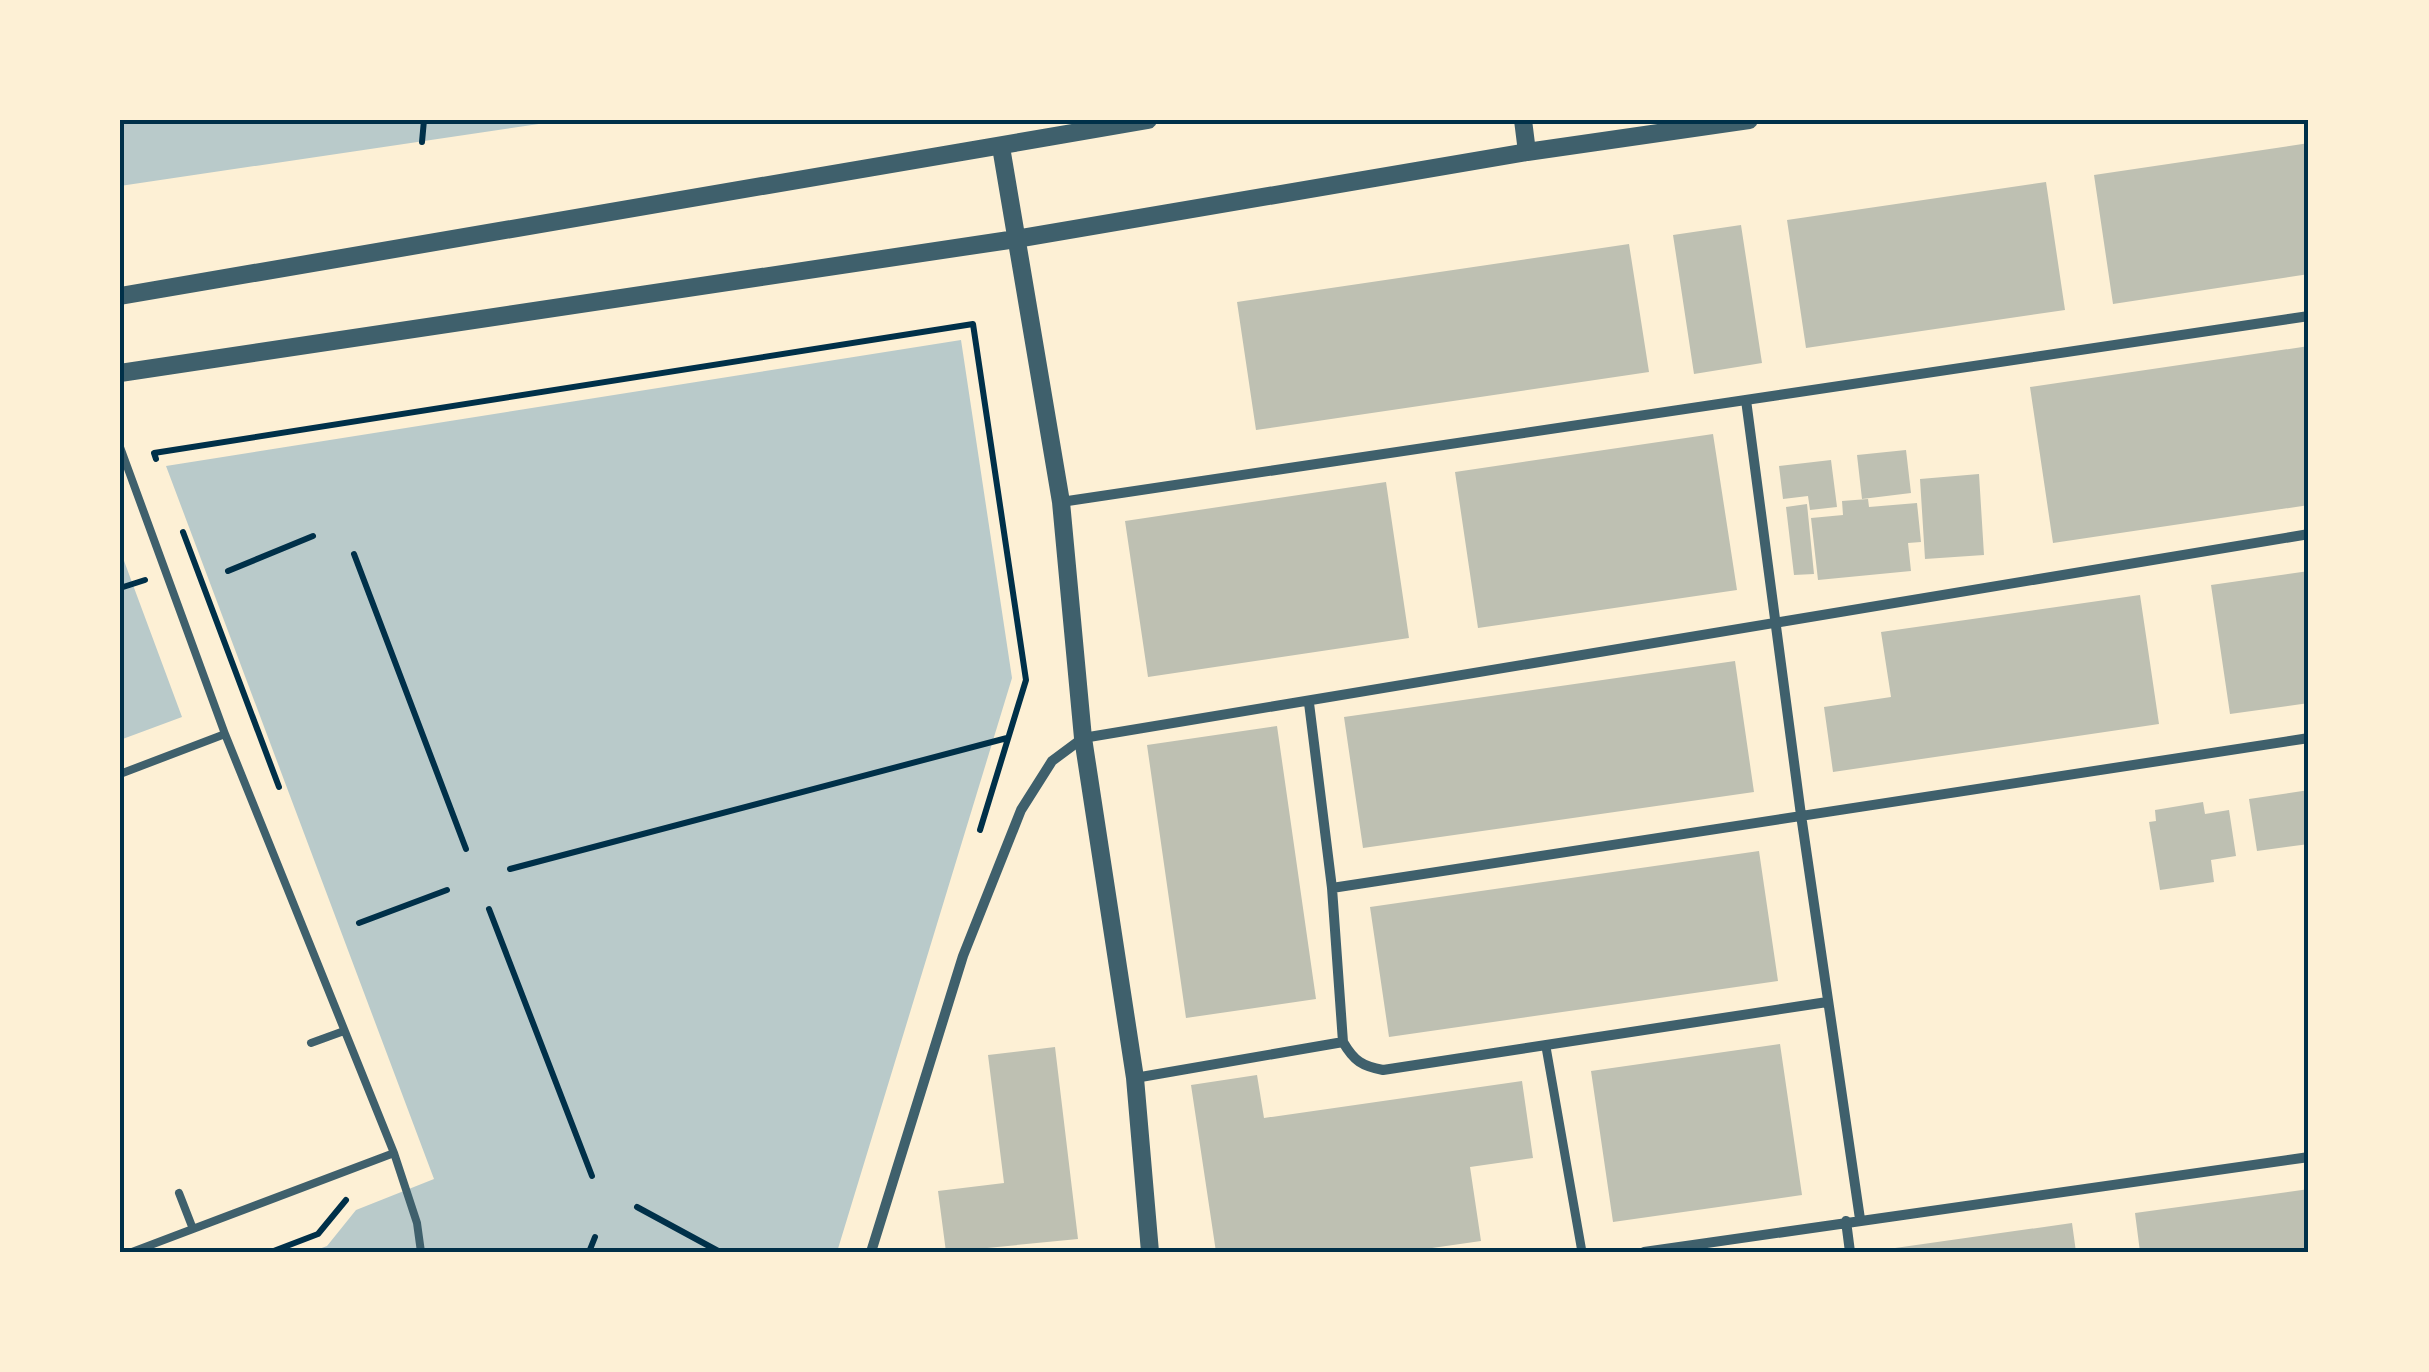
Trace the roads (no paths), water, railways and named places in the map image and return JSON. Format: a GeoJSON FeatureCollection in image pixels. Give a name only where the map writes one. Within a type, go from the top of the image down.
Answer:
{"type":"FeatureCollection","features":[{"type":"Feature","properties":{"kind":"street"},"geometry":{"type":"LineString","coordinates":[[120,296],[1148,120]]}},
{"type":"Feature","properties":{"kind":"street"},"geometry":{"type":"LineString","coordinates":[[1523,120],[1528,152]]}},
{"type":"Feature","properties":{"kind":"street"},"geometry":{"type":"LineString","coordinates":[[120,373],[1016,239],[1528,152],[1749,120]]}},
{"type":"Feature","properties":{"kind":"street"},"geometry":{"type":"LineString","coordinates":[[1000,147],[1061,502],[1083,738],[1136,1078],[1150,1252]]}},
{"type":"Feature","properties":{"kind":"street"},"geometry":{"type":"LineString","coordinates":[[1061,502],[2309,316]]}},
{"type":"Feature","properties":{"kind":"street"},"geometry":{"type":"LineString","coordinates":[[1746,400],[1860,1219]]}},
{"type":"Feature","properties":{"kind":"street"},"geometry":{"type":"LineString","coordinates":[[871,1252],[963,956],[1022,810],[1052,761],[1083,738],[2309,534]]}},
{"type":"Feature","properties":{"kind":"street"},"geometry":{"type":"LineString","coordinates":[[1309,703],[1332,888],[1343,1042],[1362,1066],[1383,1070],[1827,1002]]}},
{"type":"Feature","properties":{"kind":"street"},"geometry":{"type":"LineString","coordinates":[[1332,888],[2309,738]]}},
{"type":"Feature","properties":{"kind":"street"},"geometry":{"type":"LineString","coordinates":[[1136,1078],[1343,1042]]}},
{"type":"Feature","properties":{"kind":"street"},"geometry":{"type":"LineString","coordinates":[[1546,1047],[1582,1252]]}},
{"type":"Feature","properties":{"kind":"street"},"geometry":{"type":"LineString","coordinates":[[1644,1252],[2309,1157]]}},
{"type":"Feature","properties":{"kind":"street"},"geometry":{"type":"LineString","coordinates":[[1846,1221],[1850,1252]]}},
{"type":"Feature","properties":{"kind":"lane"},"geometry":{"type":"LineString","coordinates":[[120,447],[225,734],[394,1154],[417,1223],[420,1252]]}},
{"type":"Feature","properties":{"kind":"lane"},"geometry":{"type":"LineString","coordinates":[[120,774],[225,734]]}},
{"type":"Feature","properties":{"kind":"lane"},"geometry":{"type":"LineString","coordinates":[[310,1043],[344,1031]]}},
{"type":"Feature","properties":{"kind":"lane"},"geometry":{"type":"LineString","coordinates":[[132,1252],[394,1154]]}},
{"type":"Feature","properties":{"kind":"lane"},"geometry":{"type":"LineString","coordinates":[[179,1193],[193,1229]]}}]}
